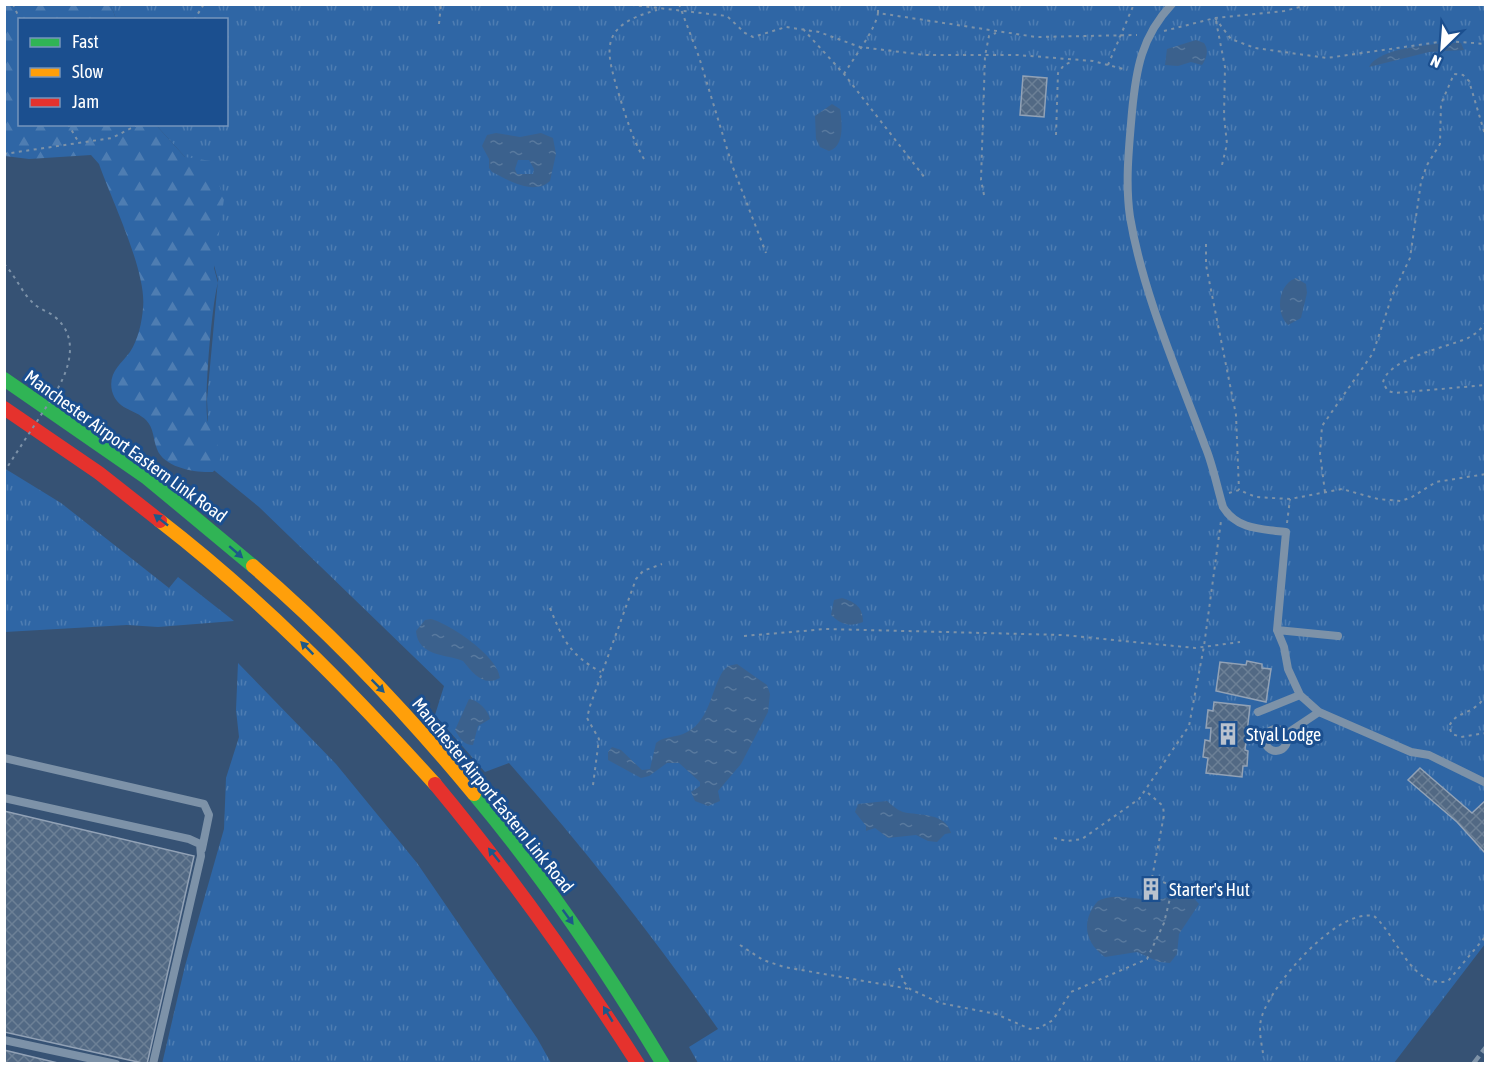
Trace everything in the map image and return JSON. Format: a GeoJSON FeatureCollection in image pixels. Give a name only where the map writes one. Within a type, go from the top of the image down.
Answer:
{"type":"FeatureCollection","features":[{"type":"Feature","properties":{"kind":"highway","name":"Manchester Airport Eastern Link Road"},"geometry":{"type":"LineString","coordinates":[[4,379],[192,513],[308,615],[417,726],[525,858],[564,912],[663,1064]]}},
{"type":"Feature","properties":{"kind":"highway","name":"Manchester Airport Eastern Link Road"},"geometry":{"type":"LineString","coordinates":[[4,408],[88,464],[178,533],[289,631],[347,688],[456,807],[507,871],[597,996],[638,1064]]}},
{"type":"Feature","properties":{"kind":"lane"},"geometry":{"type":"LineString","coordinates":[[1172,4],[1148,35],[1136,72],[1127,176],[1134,237],[1184,393],[1206,448],[1223,507],[1228,515],[1242,524],[1286,532],[1277,630],[1284,647],[1288,669],[1300,695],[1319,712],[1411,752],[1429,755],[1485,783]]}},
{"type":"Feature","properties":{"kind":"lane"},"geometry":{"type":"LineString","coordinates":[[1277,630],[1338,636]]}},
{"type":"Feature","properties":{"kind":"lane"},"geometry":{"type":"LineString","coordinates":[[1258,712],[1300,695]]}},
{"type":"Feature","properties":{"kind":"lane"},"geometry":{"type":"LineString","coordinates":[[1286,734],[1319,712]]}},
{"type":"Feature","properties":{"kind":"lane"},"geometry":{"type":"LineString","coordinates":[[4,758],[204,804],[209,815],[153,1064]]}},
{"type":"Feature","properties":{"kind":"lane"},"geometry":{"type":"LineString","coordinates":[[4,798],[189,839],[200,844],[202,849]]}},
{"type":"Feature","properties":{"kind":"lane"},"geometry":{"type":"LineString","coordinates":[[4,1040],[116,1064]]}},
{"type":"Feature","properties":{"kind":"path"},"geometry":{"type":"LineString","coordinates":[[13,4],[19,18]]}},
{"type":"Feature","properties":{"kind":"path"},"geometry":{"type":"LineString","coordinates":[[195,18],[204,4]]}},
{"type":"Feature","properties":{"kind":"path"},"geometry":{"type":"LineString","coordinates":[[439,24],[441,4]]}},
{"type":"Feature","properties":{"kind":"path"},"geometry":{"type":"LineString","coordinates":[[624,4],[727,16],[745,33],[753,37],[786,27],[803,28],[860,47],[925,55],[1018,55],[1108,64],[1136,72]]}},
{"type":"Feature","properties":{"kind":"path"},"geometry":{"type":"LineString","coordinates":[[679,4],[732,165],[766,253]]}},
{"type":"Feature","properties":{"kind":"path"},"geometry":{"type":"LineString","coordinates":[[844,75],[874,28],[878,4]]}},
{"type":"Feature","properties":{"kind":"path"},"geometry":{"type":"LineString","coordinates":[[1108,64],[1134,4]]}},
{"type":"Feature","properties":{"kind":"path"},"geometry":{"type":"LineString","coordinates":[[878,13],[1036,37],[1148,35],[1215,18],[1284,11],[1311,4]]}},
{"type":"Feature","properties":{"kind":"path"},"geometry":{"type":"LineString","coordinates":[[644,159],[635,143],[608,51],[617,29],[627,20],[659,9]]}},
{"type":"Feature","properties":{"kind":"path"},"geometry":{"type":"LineString","coordinates":[[1215,18],[1231,39],[1255,48],[1326,58],[1446,41],[1485,44]]}},
{"type":"Feature","properties":{"kind":"path"},"geometry":{"type":"LineString","coordinates":[[1215,18],[1225,67],[1224,116],[1227,144],[1222,165]]}},
{"type":"Feature","properties":{"kind":"path"},"geometry":{"type":"LineString","coordinates":[[803,28],[844,75],[925,178]]}},
{"type":"Feature","properties":{"kind":"path"},"geometry":{"type":"LineString","coordinates":[[984,195],[981,180],[985,56],[989,36],[999,32]]}},
{"type":"Feature","properties":{"kind":"path"},"geometry":{"type":"LineString","coordinates":[[1056,135],[1058,73],[1064,65],[1074,61]]}},
{"type":"Feature","properties":{"kind":"path"},"geometry":{"type":"LineString","coordinates":[[1326,492],[1320,454],[1322,426],[1373,352],[1392,296],[1410,258],[1421,182],[1427,165],[1440,144],[1441,104],[1454,74],[1463,75],[1469,81],[1485,138]]}},
{"type":"Feature","properties":{"kind":"path"},"geometry":{"type":"LineString","coordinates":[[69,126],[79,144]]}},
{"type":"Feature","properties":{"kind":"path"},"geometry":{"type":"LineString","coordinates":[[4,154],[112,138],[134,126]]}},
{"type":"Feature","properties":{"kind":"path"},"geometry":{"type":"LineString","coordinates":[[1206,244],[1206,265],[1236,415],[1239,490]]}},
{"type":"Feature","properties":{"kind":"path"},"geometry":{"type":"LineString","coordinates":[[4,264],[28,298],[54,316],[71,344],[67,368],[56,392],[4,472]]}},
{"type":"Feature","properties":{"kind":"path"},"geometry":{"type":"LineString","coordinates":[[1485,322],[1478,332],[1468,338],[1397,366],[1385,376],[1383,383],[1388,391],[1395,393],[1485,385]]}},
{"type":"Feature","properties":{"kind":"path"},"geometry":{"type":"LineString","coordinates":[[1054,838],[1075,842],[1126,810],[1147,792],[1170,750],[1189,726],[1204,646],[1223,507],[1229,494],[1239,490],[1256,497],[1290,499],[1342,489],[1378,499],[1401,501],[1413,497],[1436,482],[1485,474]]}},
{"type":"Feature","properties":{"kind":"path"},"geometry":{"type":"LineString","coordinates":[[1286,532],[1290,499]]}},
{"type":"Feature","properties":{"kind":"path"},"geometry":{"type":"LineString","coordinates":[[593,785],[599,740],[587,717],[601,672],[639,574],[662,564]]}},
{"type":"Feature","properties":{"kind":"path"},"geometry":{"type":"LineString","coordinates":[[550,608],[568,647],[580,660],[601,672]]}},
{"type":"Feature","properties":{"kind":"path"},"geometry":{"type":"LineString","coordinates":[[744,636],[826,629],[1063,635],[1183,647],[1240,642]]}},
{"type":"Feature","properties":{"kind":"path"},"geometry":{"type":"LineString","coordinates":[[1485,695],[1478,707],[1453,719],[1449,728],[1456,736],[1485,733]]}},
{"type":"Feature","properties":{"kind":"path"},"geometry":{"type":"LineString","coordinates":[[740,945],[763,960],[784,967],[910,989],[951,1007],[996,1014],[1030,1029],[1039,1028],[1053,1020],[1071,992],[1147,959],[1164,923],[1171,894],[1168,884],[1152,878],[1164,815],[1163,806],[1147,792]]}},
{"type":"Feature","properties":{"kind":"path"},"geometry":{"type":"LineString","coordinates":[[1263,1053],[1260,1023],[1268,1002],[1321,939],[1351,919],[1360,915],[1374,916],[1420,975],[1440,983],[1448,981],[1485,936]]}},
{"type":"Feature","properties":{"kind":"path"},"geometry":{"type":"LineString","coordinates":[[899,968],[904,982],[910,989]]}},
{"type":"Feature","properties":{"kind":"green space"},"geometry":{"type":"Polygon","coordinates":[[[4,5],[111,5],[116,18],[18,18],[18,126],[157,126],[185,157],[211,161],[224,199],[214,268],[218,283],[207,375],[208,422],[220,453],[218,465],[213,472],[198,472],[166,461],[157,449],[149,423],[142,416],[122,406],[114,397],[111,385],[113,374],[133,347],[141,325],[143,293],[134,256],[99,164],[91,155],[29,159],[5,156],[4,5]]]}},
{"type":"Feature","properties":{"kind":"green space"},"geometry":{"type":"Polygon","coordinates":[[[111,5],[1485,5],[1485,944],[1394,1063],[698,1063],[689,1047],[718,1029],[643,926],[591,860],[509,763],[485,772],[435,715],[444,686],[259,507],[210,467],[207,399],[218,280],[185,157],[157,126],[228,126],[228,18],[116,18],[111,5]]]}},
{"type":"Feature","properties":{"kind":"green space"},"geometry":{"type":"Polygon","coordinates":[[[4,468],[61,503],[169,588],[178,577],[234,621],[158,627],[127,625],[5,632],[4,468]]]}},
{"type":"Feature","properties":{"kind":"green space"},"geometry":{"type":"Polygon","coordinates":[[[238,663],[336,764],[417,863],[537,1038],[551,1063],[162,1064],[185,966],[224,829],[226,778],[239,737],[236,710],[238,663]]]}},
{"type":"Feature","properties":{"kind":"water"},"geometry":{"type":"Polygon","coordinates":[[[1196,40],[1204,43],[1207,51],[1202,65],[1191,62],[1178,66],[1165,65],[1167,49],[1196,40]]]}},
{"type":"Feature","properties":{"kind":"water"},"geometry":{"type":"Polygon","coordinates":[[[1461,43],[1464,50],[1429,52],[1369,67],[1374,61],[1393,52],[1416,46],[1461,43]]]}},
{"type":"Feature","properties":{"kind":"water"},"geometry":{"type":"Polygon","coordinates":[[[832,104],[840,109],[841,133],[838,144],[829,151],[820,147],[816,139],[815,116],[832,104]]]}},
{"type":"Feature","properties":{"kind":"water"},"geometry":{"type":"Polygon","coordinates":[[[496,133],[520,137],[541,133],[553,138],[556,154],[550,181],[544,185],[529,187],[492,172],[489,168],[489,159],[482,146],[487,135],[496,133]],[[518,160],[515,169],[517,174],[533,174],[534,169],[529,160],[518,160]]]}},
{"type":"Feature","properties":{"kind":"water"},"geometry":{"type":"Polygon","coordinates":[[[1296,278],[1306,284],[1307,293],[1301,318],[1288,325],[1281,313],[1280,299],[1285,286],[1296,278]]]}},
{"type":"Feature","properties":{"kind":"water"},"geometry":{"type":"Polygon","coordinates":[[[842,598],[857,606],[862,612],[863,622],[846,624],[831,615],[834,600],[842,598]]]}},
{"type":"Feature","properties":{"kind":"water"},"geometry":{"type":"Polygon","coordinates":[[[431,619],[450,627],[472,642],[491,660],[500,678],[483,680],[463,661],[434,653],[422,646],[416,631],[425,620],[431,619]]]}},
{"type":"Feature","properties":{"kind":"water"},"geometry":{"type":"Polygon","coordinates":[[[737,664],[767,685],[770,694],[768,712],[741,764],[718,791],[720,801],[708,806],[695,801],[691,792],[700,786],[700,782],[679,763],[667,763],[649,776],[641,778],[608,760],[608,752],[612,747],[621,750],[642,770],[650,769],[656,743],[692,729],[704,715],[723,671],[728,666],[737,664]]]}},
{"type":"Feature","properties":{"kind":"water"},"geometry":{"type":"Polygon","coordinates":[[[469,699],[482,706],[490,719],[478,726],[473,745],[464,742],[455,730],[469,699]]]}},
{"type":"Feature","properties":{"kind":"water"},"geometry":{"type":"Polygon","coordinates":[[[887,801],[903,812],[938,818],[948,826],[951,833],[945,834],[937,842],[928,841],[916,835],[888,838],[875,828],[866,831],[866,826],[855,812],[858,804],[887,801]]]}},
{"type":"Feature","properties":{"kind":"water"},"geometry":{"type":"Polygon","coordinates":[[[1177,891],[1191,895],[1199,904],[1179,934],[1177,954],[1170,963],[1159,962],[1137,952],[1105,957],[1093,945],[1089,938],[1087,923],[1098,901],[1117,897],[1160,899],[1169,897],[1177,891]]]}},
{"type":"Feature","properties":{"kind":"building"},"geometry":{"type":"Polygon","coordinates":[[[1023,76],[1047,78],[1044,117],[1020,115],[1023,76]]]}},
{"type":"Feature","properties":{"kind":"building"},"geometry":{"type":"Polygon","coordinates":[[[1247,661],[1262,664],[1262,668],[1271,669],[1266,702],[1216,691],[1220,662],[1246,665],[1247,661]]]}},
{"type":"Feature","properties":{"kind":"building","name":"Styal Lodge"},"geometry":{"type":"Polygon","coordinates":[[[1214,702],[1250,706],[1245,750],[1248,751],[1247,766],[1243,766],[1242,777],[1206,773],[1208,758],[1203,757],[1205,740],[1210,741],[1211,728],[1206,728],[1208,710],[1213,711],[1214,702]]]}},
{"type":"Feature","properties":{"kind":"building"},"geometry":{"type":"Polygon","coordinates":[[[1420,768],[1472,813],[1486,800],[1486,854],[1457,822],[1408,780],[1420,768]]]}},
{"type":"Feature","properties":{"kind":"building"},"geometry":{"type":"Polygon","coordinates":[[[4,811],[194,856],[147,1064],[4,1032],[4,811]]]}},
{"type":"Feature","properties":{"kind":"building"},"geometry":{"type":"Polygon","coordinates":[[[4,1050],[62,1064],[4,1064],[4,1050]]]}},
{"type":"Feature","properties":{"kind":"railway"},"geometry":{"type":"LineString","coordinates":[[1473,1064],[1486,1047]]}},
{"type":"Feature","properties":{"kind":"traffic: fast"},"geometry":{"type":"LineString","coordinates":[[4,379],[147,478],[253,566]]}},
{"type":"Feature","properties":{"kind":"traffic: fast"},"geometry":{"type":"LineString","coordinates":[[474,794],[574,925],[663,1064]]}},
{"type":"Feature","properties":{"kind":"traffic: slow"},"geometry":{"type":"LineString","coordinates":[[160,521],[234,582],[304,646],[435,784]]}},
{"type":"Feature","properties":{"kind":"traffic: slow"},"geometry":{"type":"LineString","coordinates":[[253,566],[312,619],[368,676],[474,794]]}},
{"type":"Feature","properties":{"kind":"traffic: jam"},"geometry":{"type":"LineString","coordinates":[[4,408],[99,473],[160,521]]}},
{"type":"Feature","properties":{"kind":"traffic: jam"},"geometry":{"type":"LineString","coordinates":[[435,784],[541,921],[638,1064]]}},
{"type":"Feature","properties":{"kind":"place","name":"Styal Lodge"},"geometry":{"type":"Point","coordinates":[1228,734]}},
{"type":"Feature","properties":{"kind":"place","name":"Starter's Hut"},"geometry":{"type":"Point","coordinates":[1151,889]}}]}
